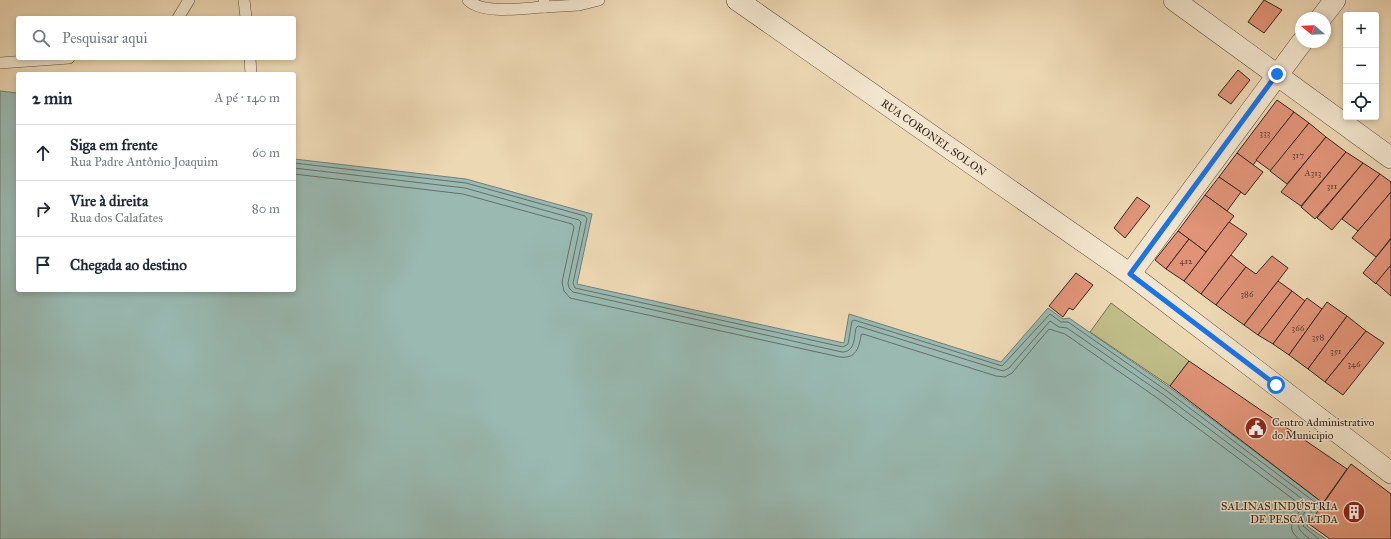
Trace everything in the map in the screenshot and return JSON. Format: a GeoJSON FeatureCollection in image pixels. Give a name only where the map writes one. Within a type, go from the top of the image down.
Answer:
{"type":"FeatureCollection","features":[{"type":"Feature","properties":{"kind":"street","name":"RUA CORONEL SOLON"},"geometry":{"type":"LineString","coordinates":[[737,0],[1130,274],[1391,473]]}},
{"type":"Feature","properties":{"kind":"street"},"geometry":{"type":"LineString","coordinates":[[1174,0],[1391,158]]}},
{"type":"Feature","properties":{"kind":"street"},"geometry":{"type":"LineString","coordinates":[[1326,12],[1335,0]]}},
{"type":"Feature","properties":{"kind":"street"},"geometry":{"type":"LineString","coordinates":[[1130,274],[1297,48]]}},
{"type":"Feature","properties":{"kind":"lane"},"geometry":{"type":"LineString","coordinates":[[179,16],[188,0]]}},
{"type":"Feature","properties":{"kind":"lane"},"geometry":{"type":"LineString","coordinates":[[244,0],[246,16]]}},
{"type":"Feature","properties":{"kind":"lane"},"geometry":{"type":"LineString","coordinates":[[468,0],[472,4],[483,9],[544,4],[579,5],[599,0]]}},
{"type":"Feature","properties":{"kind":"lane"},"geometry":{"type":"LineString","coordinates":[[0,63],[41,60]]}},
{"type":"Feature","properties":{"kind":"lane"},"geometry":{"type":"LineString","coordinates":[[250,60],[251,72]]}},
{"type":"Feature","properties":{"kind":"shaded area"},"geometry":{"type":"Polygon","coordinates":[[[1111,303],[1189,361],[1170,386],[1090,332],[1111,303]]]}},
{"type":"Feature","properties":{"kind":"water"},"geometry":{"type":"Polygon","coordinates":[[[0,91],[16,93],[16,292],[296,292],[296,159],[466,179],[592,214],[577,284],[844,343],[849,314],[1001,362],[1048,308],[1063,319],[1069,318],[1169,387],[1323,503],[1307,526],[1326,539],[0,539],[0,91]]]}},
{"type":"Feature","properties":{"kind":"building"},"geometry":{"type":"Polygon","coordinates":[[[1264,0],[1282,10],[1264,33],[1248,22],[1264,0]]]}},
{"type":"Feature","properties":{"kind":"building"},"geometry":{"type":"Polygon","coordinates":[[[1238,70],[1250,80],[1231,104],[1218,95],[1238,70]]]}},
{"type":"Feature","properties":{"kind":"building"},"geometry":{"type":"Polygon","coordinates":[[[1277,100],[1294,112],[1253,165],[1237,153],[1277,100]]]}},
{"type":"Feature","properties":{"kind":"building"},"geometry":{"type":"Polygon","coordinates":[[[1294,112],[1309,123],[1271,171],[1256,160],[1294,112]]]}},
{"type":"Feature","properties":{"kind":"building"},"geometry":{"type":"Polygon","coordinates":[[[1309,123],[1326,137],[1287,184],[1270,171],[1309,123]]]}},
{"type":"Feature","properties":{"kind":"building"},"geometry":{"type":"Polygon","coordinates":[[[1326,137],[1346,152],[1301,206],[1281,192],[1326,137]]]}},
{"type":"Feature","properties":{"kind":"building"},"geometry":{"type":"Polygon","coordinates":[[[1346,152],[1363,163],[1315,219],[1301,207],[1346,152]]]}},
{"type":"Feature","properties":{"kind":"building"},"geometry":{"type":"Polygon","coordinates":[[[1237,153],[1263,172],[1245,195],[1219,177],[1237,153]]]}},
{"type":"Feature","properties":{"kind":"building"},"geometry":{"type":"Polygon","coordinates":[[[1363,163],[1380,174],[1332,230],[1317,218],[1363,163]]]}},
{"type":"Feature","properties":{"kind":"building"},"geometry":{"type":"Polygon","coordinates":[[[1380,174],[1391,182],[1391,192],[1358,231],[1342,219],[1380,174]]]}},
{"type":"Feature","properties":{"kind":"building"},"geometry":{"type":"Polygon","coordinates":[[[1219,177],[1241,192],[1227,211],[1205,195],[1219,177]]]}},
{"type":"Feature","properties":{"kind":"building"},"geometry":{"type":"Polygon","coordinates":[[[1391,192],[1391,238],[1376,257],[1352,238],[1391,192]]]}},
{"type":"Feature","properties":{"kind":"building"},"geometry":{"type":"Polygon","coordinates":[[[1205,195],[1234,216],[1206,252],[1178,231],[1205,195]]]}},
{"type":"Feature","properties":{"kind":"building"},"geometry":{"type":"Polygon","coordinates":[[[1137,197],[1150,206],[1125,238],[1114,228],[1137,197]]]}},
{"type":"Feature","properties":{"kind":"building"},"geometry":{"type":"Polygon","coordinates":[[[1229,222],[1247,234],[1201,294],[1184,281],[1229,222]]]}},
{"type":"Feature","properties":{"kind":"building"},"geometry":{"type":"Polygon","coordinates":[[[1178,231],[1189,239],[1166,269],[1155,260],[1178,231]]]}},
{"type":"Feature","properties":{"kind":"building"},"geometry":{"type":"Polygon","coordinates":[[[1189,239],[1206,252],[1184,281],[1166,269],[1189,239]]]}},
{"type":"Feature","properties":{"kind":"building"},"geometry":{"type":"Polygon","coordinates":[[[1391,239],[1391,265],[1376,284],[1363,273],[1391,239]]]}},
{"type":"Feature","properties":{"kind":"building"},"geometry":{"type":"Polygon","coordinates":[[[1231,255],[1246,267],[1216,305],[1201,294],[1231,255]]]}},
{"type":"Feature","properties":{"kind":"building"},"geometry":{"type":"Polygon","coordinates":[[[1272,256],[1288,268],[1244,325],[1216,305],[1246,267],[1256,274],[1272,256]]]}},
{"type":"Feature","properties":{"kind":"building"},"geometry":{"type":"Polygon","coordinates":[[[1391,265],[1391,296],[1376,283],[1391,265]]]}},
{"type":"Feature","properties":{"kind":"building"},"geometry":{"type":"Polygon","coordinates":[[[1076,273],[1093,285],[1073,310],[1069,308],[1063,317],[1049,306],[1076,273]]]}},
{"type":"Feature","properties":{"kind":"building"},"geometry":{"type":"Polygon","coordinates":[[[1278,281],[1292,291],[1258,335],[1244,325],[1278,281]]]}},
{"type":"Feature","properties":{"kind":"building"},"geometry":{"type":"Polygon","coordinates":[[[1292,291],[1305,301],[1273,344],[1258,335],[1292,291]]]}},
{"type":"Feature","properties":{"kind":"building"},"geometry":{"type":"Polygon","coordinates":[[[1307,298],[1322,309],[1289,355],[1273,344],[1307,298]]]}},
{"type":"Feature","properties":{"kind":"building"},"geometry":{"type":"Polygon","coordinates":[[[1327,302],[1347,316],[1308,369],[1289,355],[1327,302]]]}},
{"type":"Feature","properties":{"kind":"building"},"geometry":{"type":"Polygon","coordinates":[[[1347,316],[1366,331],[1325,382],[1308,369],[1347,316]]]}},
{"type":"Feature","properties":{"kind":"building"},"geometry":{"type":"Polygon","coordinates":[[[1366,331],[1384,343],[1343,395],[1325,382],[1366,331]]]}},
{"type":"Feature","properties":{"kind":"building","name":"Centro Administrativo do Municipio"},"geometry":{"type":"Polygon","coordinates":[[[1189,361],[1347,469],[1323,503],[1170,386],[1189,361]]]}},
{"type":"Feature","properties":{"kind":"building","name":"SALINAS INDÚSTRIA DE PESCA LTDA"},"geometry":{"type":"Polygon","coordinates":[[[1351,464],[1391,494],[1391,539],[1330,539],[1309,524],[1351,464]]]}},
{"type":"Feature","properties":{"kind":"place","name":"Centro Administrativo do Municipio"},"geometry":{"type":"Point","coordinates":[1256,428]}},
{"type":"Feature","properties":{"kind":"place","name":"SALINAS INDÚSTRIA DE PESCA LTDA"},"geometry":{"type":"Point","coordinates":[1354,512]}},
{"type":"Feature","properties":{"kind":"route"},"geometry":{"type":"LineString","coordinates":[[1276,385],[1130,274],[1277,74]]}}]}
